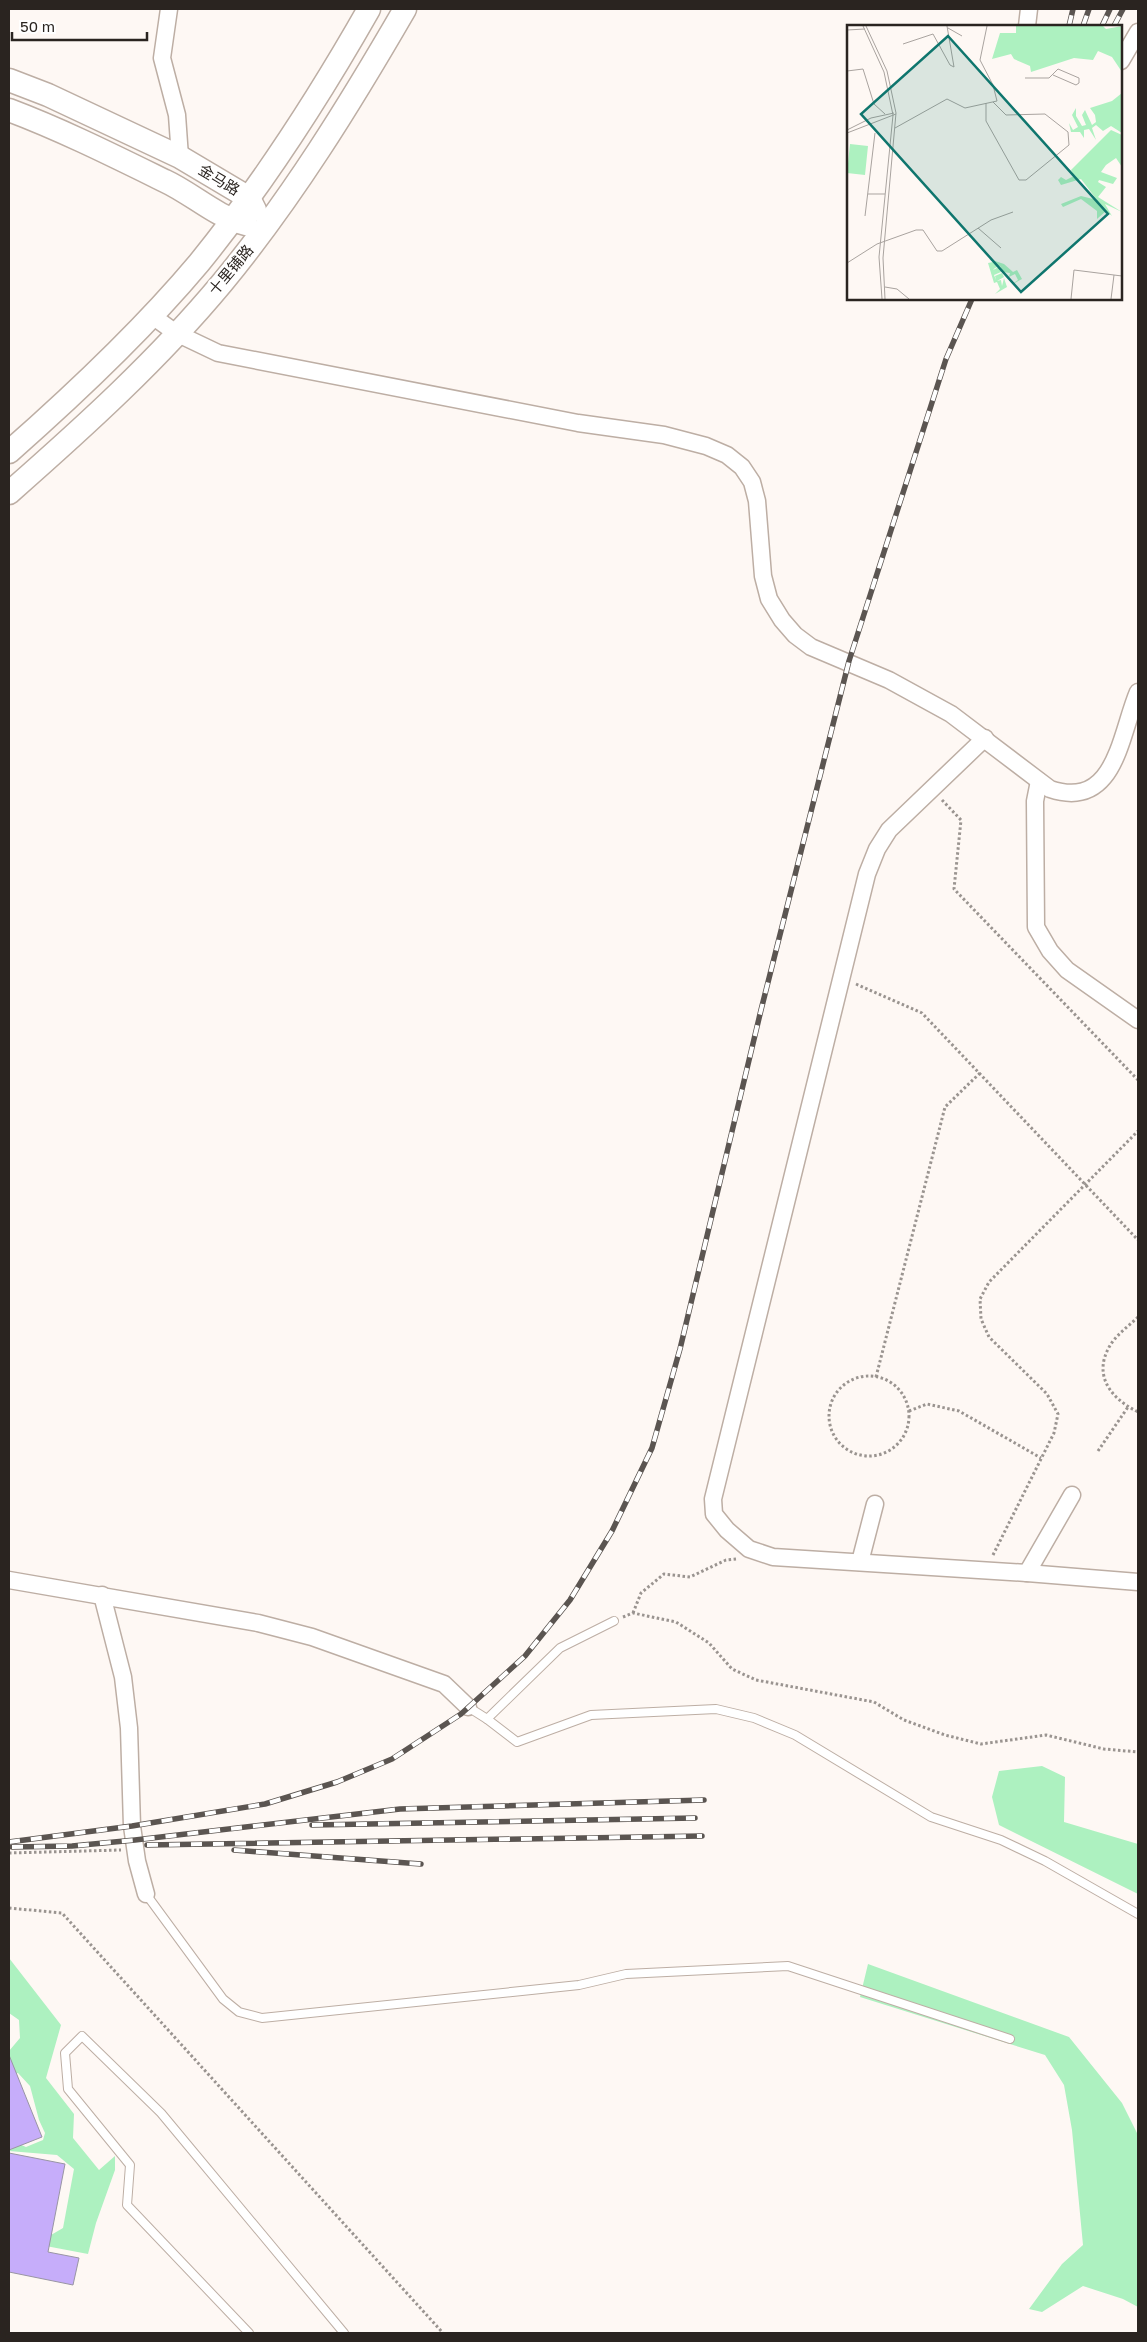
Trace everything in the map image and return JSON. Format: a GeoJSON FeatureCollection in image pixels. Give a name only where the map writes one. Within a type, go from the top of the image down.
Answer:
{"type":"FeatureCollection","features":[{"type":"Feature","properties":{"kind":"main road","name":"十里铺路"},"geometry":{"type":"LineString","coordinates":[[9,452],[80,388],[198,264],[249,198],[308,110],[369,9]]}},
{"type":"Feature","properties":{"kind":"main road","name":"十里铺路"},"geometry":{"type":"LineString","coordinates":[[9,493],[101,410],[221,284],[265,228],[329,134],[368,73],[405,9]]}},
{"type":"Feature","properties":{"kind":"main road","name":"金马路"},"geometry":{"type":"LineString","coordinates":[[9,80],[48,95],[180,157],[249,198],[265,228]]}},
{"type":"Feature","properties":{"kind":"main road","name":"金马路"},"geometry":{"type":"LineString","coordinates":[[9,110],[37,121],[167,182],[232,221],[265,228]]}},
{"type":"Feature","properties":{"kind":"street"},"geometry":{"type":"LineString","coordinates":[[169,9],[162,58],[177,115],[180,157]]}},
{"type":"Feature","properties":{"kind":"street"},"geometry":{"type":"LineString","coordinates":[[1027,25],[1029,9]]}},
{"type":"Feature","properties":{"kind":"street"},"geometry":{"type":"LineString","coordinates":[[1122,59],[1138,32]]}},
{"type":"Feature","properties":{"kind":"street"},"geometry":{"type":"LineString","coordinates":[[151,315],[176,333],[218,353],[578,423],[664,436],[706,446],[727,455],[742,467],[752,482],[757,502],[763,576],[769,599],[782,620],[795,635],[827,655],[849,661],[890,680],[951,714],[1050,789],[1061,793],[1090,789],[1108,774],[1115,763],[1138,692]]}},
{"type":"Feature","properties":{"kind":"street"},"geometry":{"type":"LineString","coordinates":[[984,738],[888,830],[877,849],[867,874],[713,1499],[714,1514],[727,1530],[749,1549],[774,1557],[986,1570],[1138,1582]]}},
{"type":"Feature","properties":{"kind":"street"},"geometry":{"type":"LineString","coordinates":[[1039,781],[1035,801],[1036,927],[1050,951],[1067,970],[1138,1020]]}},
{"type":"Feature","properties":{"kind":"street"},"geometry":{"type":"LineString","coordinates":[[1027,1573],[1072,1495]]}},
{"type":"Feature","properties":{"kind":"street"},"geometry":{"type":"LineString","coordinates":[[860,1562],[875,1504]]}},
{"type":"Feature","properties":{"kind":"street"},"geometry":{"type":"LineString","coordinates":[[9,1580],[258,1623],[312,1637],[444,1684],[468,1707]]}},
{"type":"Feature","properties":{"kind":"street"},"geometry":{"type":"LineString","coordinates":[[102,1595],[123,1677],[129,1728],[132,1826],[146,1894]]}},
{"type":"Feature","properties":{"kind":"lane"},"geometry":{"type":"LineString","coordinates":[[487,1719],[560,1648],[614,1621]]}},
{"type":"Feature","properties":{"kind":"lane"},"geometry":{"type":"LineString","coordinates":[[468,1707],[517,1742],[591,1715],[716,1709],[754,1718],[795,1735],[931,1817],[1001,1840],[1045,1861],[1138,1914]]}},
{"type":"Feature","properties":{"kind":"lane"},"geometry":{"type":"LineString","coordinates":[[146,1894],[223,1999],[239,2012],[262,2018],[579,1985],[626,1974],[788,1966],[1010,2040]]}},
{"type":"Feature","properties":{"kind":"lane"},"geometry":{"type":"LineString","coordinates":[[249,2333],[127,2205],[130,2165],[68,2090],[65,2054],[82,2036],[161,2112],[344,2333]]}},
{"type":"Feature","properties":{"kind":"path"},"geometry":{"type":"LineString","coordinates":[[930,788],[961,820],[954,889],[1138,1080]]}},
{"type":"Feature","properties":{"kind":"path"},"geometry":{"type":"LineString","coordinates":[[842,977],[922,1013],[1138,1240]]}},
{"type":"Feature","properties":{"kind":"path"},"geometry":{"type":"LineString","coordinates":[[876,1377],[945,1107],[980,1073]]}},
{"type":"Feature","properties":{"kind":"path"},"geometry":{"type":"LineString","coordinates":[[986,1570],[1054,1433],[1058,1414],[1047,1394],[989,1337],[981,1319],[980,1299],[989,1282],[1138,1130]]}},
{"type":"Feature","properties":{"kind":"path"},"geometry":{"type":"LineString","coordinates":[[1138,1317],[1114,1341],[1105,1357],[1102,1372],[1109,1389],[1128,1407],[1138,1412]]}},
{"type":"Feature","properties":{"kind":"path"},"geometry":{"type":"LineString","coordinates":[[862,1376],[876,1377],[888,1381],[898,1389],[905,1399],[909,1411],[908,1424],[904,1436],[896,1446],[874,1456],[861,1455],[848,1450],[838,1441],[831,1429],[829,1415],[832,1402],[839,1390],[849,1381],[862,1376]]}},
{"type":"Feature","properties":{"kind":"path"},"geometry":{"type":"LineString","coordinates":[[909,1411],[928,1404],[959,1411],[1041,1458]]}},
{"type":"Feature","properties":{"kind":"path"},"geometry":{"type":"LineString","coordinates":[[1098,1451],[1128,1407]]}},
{"type":"Feature","properties":{"kind":"path"},"geometry":{"type":"LineString","coordinates":[[633,1613],[641,1593],[664,1574],[690,1577],[726,1560],[737,1559],[749,1549]]}},
{"type":"Feature","properties":{"kind":"path"},"geometry":{"type":"LineString","coordinates":[[614,1621],[633,1613],[676,1622],[709,1643],[732,1669],[756,1680],[874,1702],[904,1720],[945,1735],[981,1744],[1046,1736],[1104,1749],[1138,1752]]}},
{"type":"Feature","properties":{"kind":"path"},"geometry":{"type":"LineString","coordinates":[[9,1853],[136,1850]]}},
{"type":"Feature","properties":{"kind":"path"},"geometry":{"type":"LineString","coordinates":[[9,1908],[62,1913],[443,2333]]}},
{"type":"Feature","properties":{"kind":"green space"},"geometry":{"type":"Polygon","coordinates":[[[1042,1766],[1065,1777],[1064,1822],[1138,1844],[1138,1894],[999,1825],[992,1797],[999,1771],[1042,1766]]]}},
{"type":"Feature","properties":{"kind":"green space"},"geometry":{"type":"Polygon","coordinates":[[[9,1958],[61,2025],[46,2078],[74,2114],[73,2138],[99,2170],[115,2156],[115,2170],[96,2223],[88,2254],[9,2239],[9,2229],[51,2235],[63,2228],[74,2169],[57,2155],[9,2151],[19,2144],[26,2147],[43,2140],[45,2133],[39,2120],[30,2086],[18,2073],[9,2076],[9,2051],[20,2038],[19,2020],[9,2013],[9,1958]]]}},
{"type":"Feature","properties":{"kind":"green space"},"geometry":{"type":"Polygon","coordinates":[[[868,1964],[1069,2037],[1122,2103],[1138,2135],[1138,2307],[1123,2299],[1083,2286],[1042,2312],[1029,2309],[1062,2264],[1083,2245],[1072,2130],[1064,2085],[1045,2055],[860,1997],[868,1964]]]}},
{"type":"Feature","properties":{"kind":"building"},"geometry":{"type":"Polygon","coordinates":[[[9,2055],[42,2137],[9,2150],[9,2055]]]}},
{"type":"Feature","properties":{"kind":"building"},"geometry":{"type":"Polygon","coordinates":[[[9,2153],[65,2164],[48,2252],[79,2258],[73,2285],[9,2272],[9,2153]]]}},
{"type":"Feature","properties":{"kind":"railway"},"geometry":{"type":"LineString","coordinates":[[1069,25],[1073,9]]}},
{"type":"Feature","properties":{"kind":"railway"},"geometry":{"type":"LineString","coordinates":[[1083,25],[1089,9]]}},
{"type":"Feature","properties":{"kind":"railway"},"geometry":{"type":"LineString","coordinates":[[1102,25],[1110,9]]}},
{"type":"Feature","properties":{"kind":"railway"},"geometry":{"type":"LineString","coordinates":[[1115,25],[1123,9]]}},
{"type":"Feature","properties":{"kind":"railway"},"geometry":{"type":"LineString","coordinates":[[9,1842],[132,1826],[265,1804],[337,1782],[392,1759],[461,1714],[525,1656],[570,1600],[612,1531],[652,1448],[680,1349],[761,1010],[849,661],[946,359],[972,300]]}},
{"type":"Feature","properties":{"kind":"railway"},"geometry":{"type":"LineString","coordinates":[[12,1847],[72,1846],[135,1840],[400,1809],[704,1800]]}},
{"type":"Feature","properties":{"kind":"railway"},"geometry":{"type":"LineString","coordinates":[[312,1825],[695,1818]]}},
{"type":"Feature","properties":{"kind":"railway"},"geometry":{"type":"LineString","coordinates":[[147,1845],[702,1836]]}},
{"type":"Feature","properties":{"kind":"railway"},"geometry":{"type":"LineString","coordinates":[[234,1850],[421,1864]]}}]}
